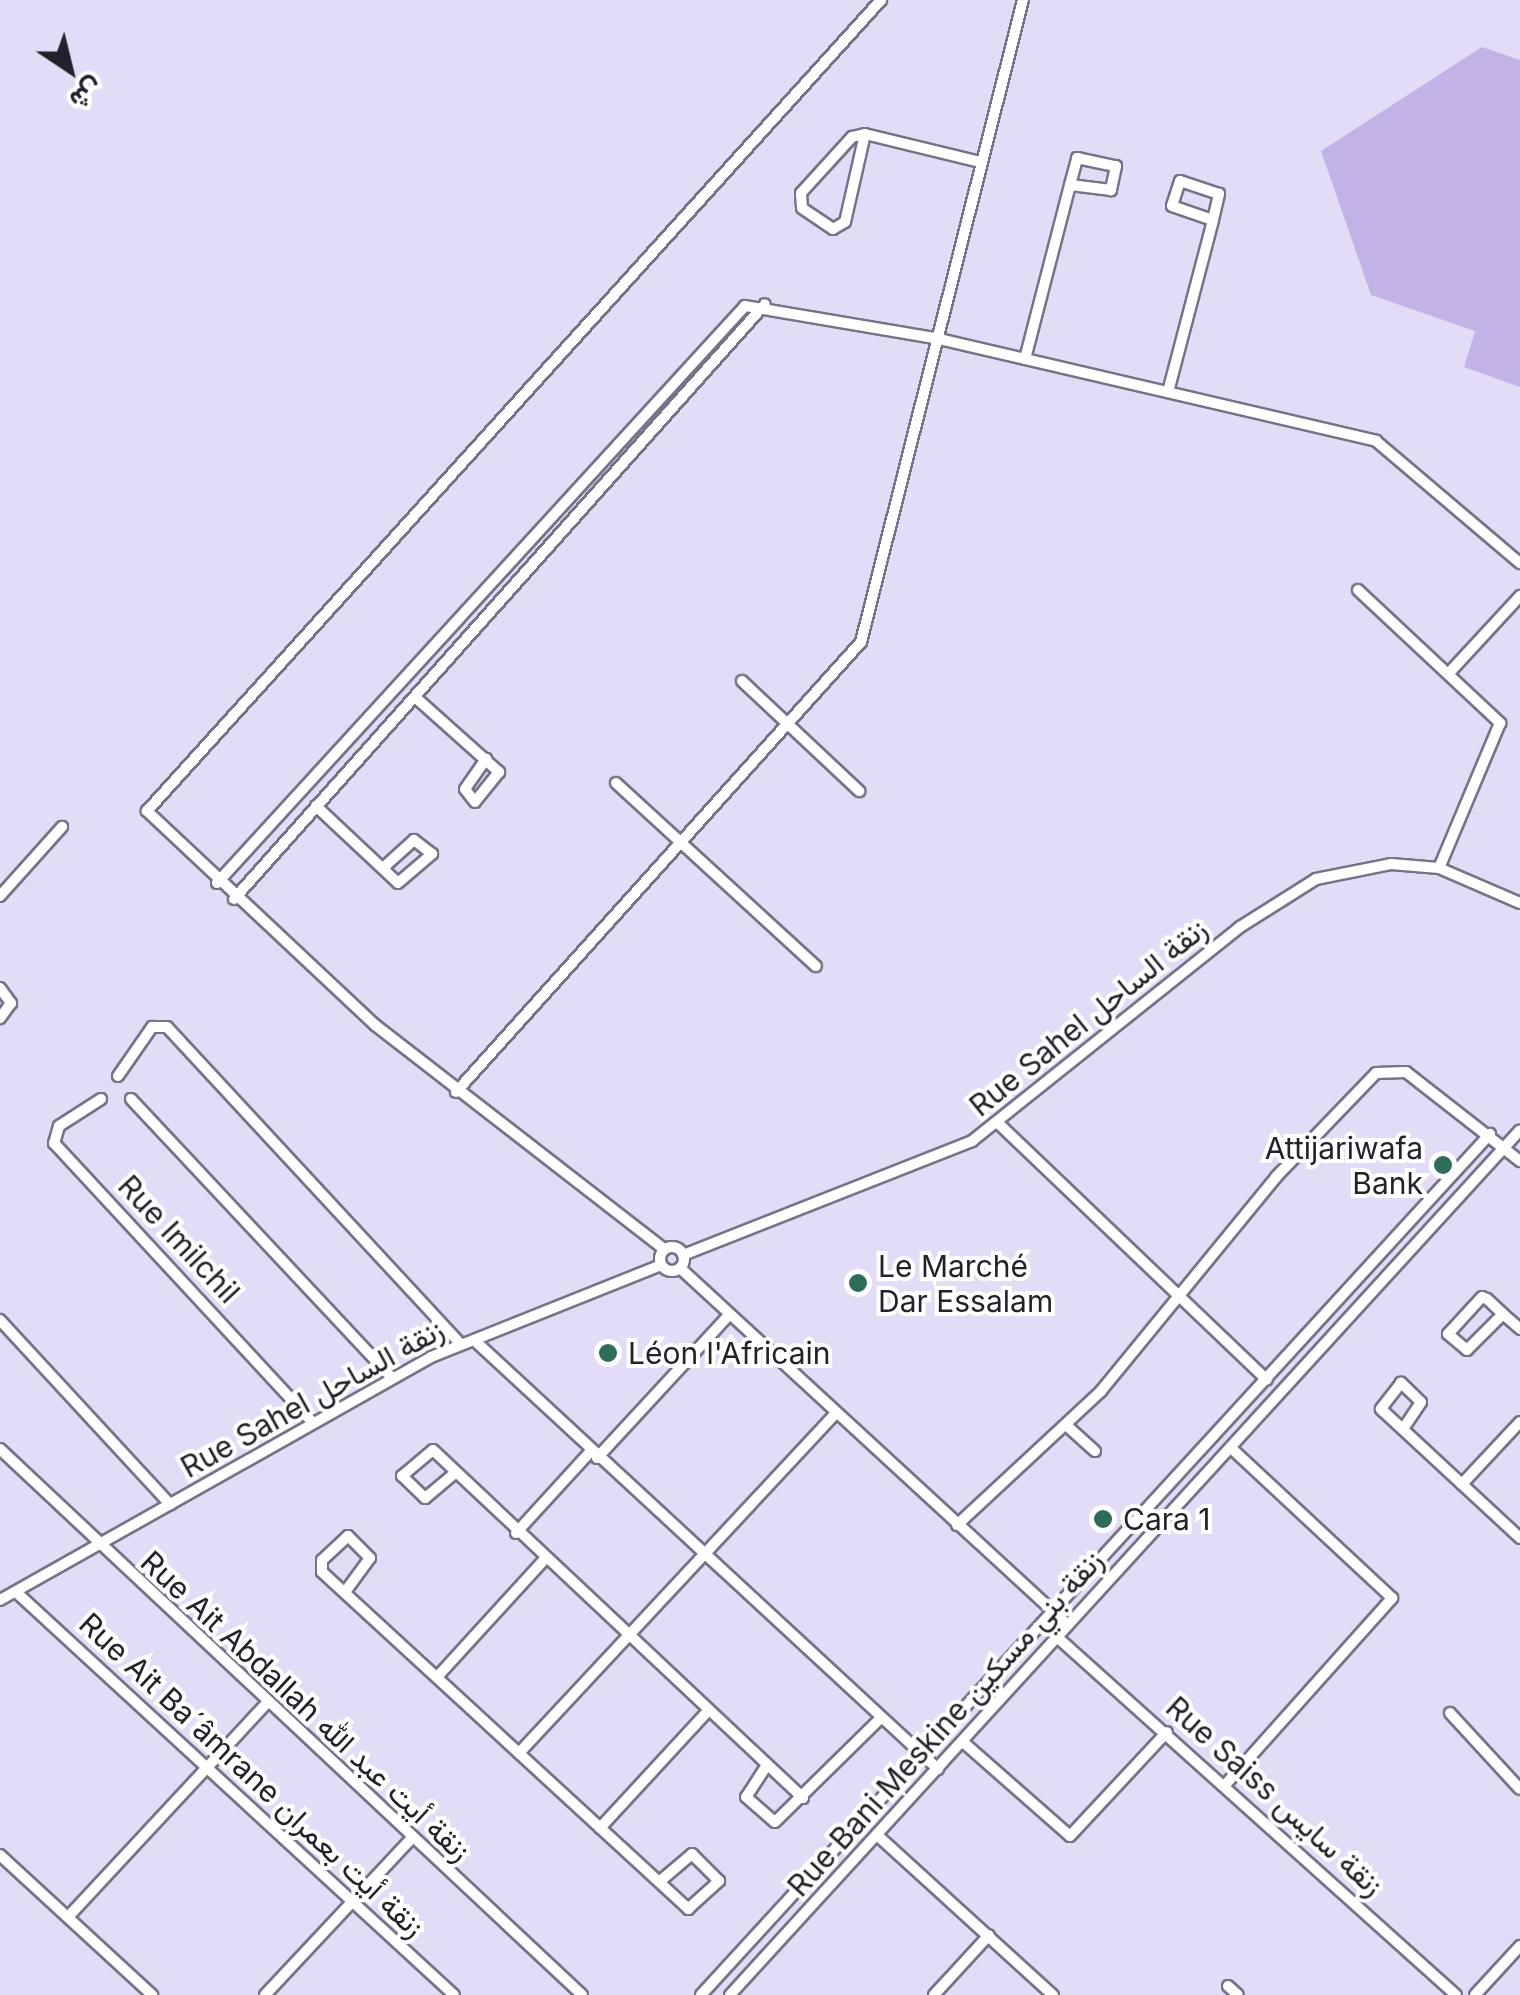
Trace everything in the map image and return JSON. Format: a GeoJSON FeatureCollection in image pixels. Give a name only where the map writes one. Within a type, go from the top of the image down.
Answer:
{"type":"FeatureCollection","features":[{"type":"Feature","properties":{"kind":"street"},"geometry":{"type":"LineString","coordinates":[[680,1268],[683,1255],[664,1249],[456,1092],[217,883],[148,816],[149,806],[881,0]]}},
{"type":"Feature","properties":{"kind":"street"},"geometry":{"type":"LineString","coordinates":[[456,1092],[682,844],[864,635],[935,338],[1023,0]]}},
{"type":"Feature","properties":{"kind":"street"},"geometry":{"type":"LineString","coordinates":[[869,135],[844,222],[832,229],[802,208],[801,194],[852,137],[869,135],[981,162]]}},
{"type":"Feature","properties":{"kind":"street"},"geometry":{"type":"LineString","coordinates":[[1025,358],[1070,184],[1082,154],[1116,166],[1111,190],[1070,184]]}},
{"type":"Feature","properties":{"kind":"street"},"geometry":{"type":"LineString","coordinates":[[1168,392],[1213,220],[1217,188],[1180,180],[1172,206],[1213,220]]}},
{"type":"Feature","properties":{"kind":"street"},"geometry":{"type":"LineString","coordinates":[[217,883],[738,310],[766,303],[1025,358],[1392,448],[1520,563]]}},
{"type":"Feature","properties":{"kind":"street"},"geometry":{"type":"LineString","coordinates":[[234,898],[766,303]]}},
{"type":"Feature","properties":{"kind":"street"},"geometry":{"type":"LineString","coordinates":[[1358,590],[1449,673],[1502,730],[1439,868]]}},
{"type":"Feature","properties":{"kind":"street"},"geometry":{"type":"LineString","coordinates":[[1449,673],[1520,596]]}},
{"type":"Feature","properties":{"kind":"street"},"geometry":{"type":"LineString","coordinates":[[442,637],[456,651]]}},
{"type":"Feature","properties":{"kind":"street"},"geometry":{"type":"LineString","coordinates":[[742,681],[860,790]]}},
{"type":"Feature","properties":{"kind":"street"},"geometry":{"type":"LineString","coordinates":[[415,697],[486,760]]}},
{"type":"Feature","properties":{"kind":"street"},"geometry":{"type":"LineString","coordinates":[[616,782],[816,966]]}},
{"type":"Feature","properties":{"kind":"street"},"geometry":{"type":"LineString","coordinates":[[316,806],[383,868],[404,882],[432,854],[416,839],[383,868]]}},
{"type":"Feature","properties":{"kind":"street"},"geometry":{"type":"LineString","coordinates":[[0,896],[62,827]]}},
{"type":"Feature","properties":{"kind":"street","name":"Rue Sahel زنقة الساحل"},"geometry":{"type":"LineString","coordinates":[[683,1255],[960,1147],[1296,888],[1372,866],[1439,868],[1520,903]]}},
{"type":"Feature","properties":{"kind":"street"},"geometry":{"type":"LineString","coordinates":[[0,1018],[11,1005],[2,994]]}},
{"type":"Feature","properties":{"kind":"street"},"geometry":{"type":"LineString","coordinates":[[118,1076],[156,1025],[180,1040],[461,1344]]}},
{"type":"Feature","properties":{"kind":"street"},"geometry":{"type":"LineString","coordinates":[[957,1525],[1066,1425],[1177,1292],[1382,1068],[1406,1072],[1520,1161]]}},
{"type":"Feature","properties":{"kind":"street","name":"Rue Imilchil"},"geometry":{"type":"LineString","coordinates":[[101,1099],[60,1126],[54,1143],[313,1423]]}},
{"type":"Feature","properties":{"kind":"street"},"geometry":{"type":"LineString","coordinates":[[132,1099],[392,1378]]}},
{"type":"Feature","properties":{"kind":"street"},"geometry":{"type":"LineString","coordinates":[[997,1122],[1268,1380]]}},
{"type":"Feature","properties":{"kind":"street","name":"Rue Bani Meskine زنقة بني مسكين"},"geometry":{"type":"LineString","coordinates":[[730,1995],[1520,1130]]}},
{"type":"Feature","properties":{"kind":"street"},"geometry":{"type":"LineString","coordinates":[[701,1995],[924,1757],[1490,1134]]}},
{"type":"Feature","properties":{"kind":"street"},"geometry":{"type":"LineString","coordinates":[[664,1249],[661,1264],[680,1268],[727,1318],[1068,1625]]}},
{"type":"Feature","properties":{"kind":"street","name":"Rue Sahel زنقة الساحل"},"geometry":{"type":"LineString","coordinates":[[0,1600],[392,1378],[461,1344],[661,1264]]}},
{"type":"Feature","properties":{"kind":"street"},"geometry":{"type":"LineString","coordinates":[[1503,1314],[1467,1350],[1448,1334],[1478,1298],[1503,1314],[1520,1329]]}},
{"type":"Feature","properties":{"kind":"street"},"geometry":{"type":"LineString","coordinates":[[516,1533],[727,1318]]}},
{"type":"Feature","properties":{"kind":"street"},"geometry":{"type":"LineString","coordinates":[[0,1320],[170,1504]]}},
{"type":"Feature","properties":{"kind":"street"},"geometry":{"type":"LineString","coordinates":[[474,1340],[938,1769]]}},
{"type":"Feature","properties":{"kind":"street"},"geometry":{"type":"LineString","coordinates":[[1403,1429],[1421,1402],[1401,1382],[1379,1405],[1403,1429],[1520,1538]]}},
{"type":"Feature","properties":{"kind":"street"},"geometry":{"type":"LineString","coordinates":[[519,1753],[701,1552],[836,1413]]}},
{"type":"Feature","properties":{"kind":"street"},"geometry":{"type":"LineString","coordinates":[[1462,1484],[1520,1422]]}},
{"type":"Feature","properties":{"kind":"street"},"geometry":{"type":"LineString","coordinates":[[1066,1425],[1095,1452]]}},
{"type":"Feature","properties":{"kind":"street"},"geometry":{"type":"LineString","coordinates":[[1224,1784],[1392,1598],[1231,1448]]}},
{"type":"Feature","properties":{"kind":"street","name":"Rue Ait Abdallah زنقة أيت عبد الله"},"geometry":{"type":"LineString","coordinates":[[0,1449],[96,1546],[582,1995]]}},
{"type":"Feature","properties":{"kind":"street"},"geometry":{"type":"LineString","coordinates":[[455,1473],[425,1498],[402,1476],[428,1449],[455,1473],[544,1560],[804,1798]]}},
{"type":"Feature","properties":{"kind":"street"},"geometry":{"type":"LineString","coordinates":[[345,1592],[370,1558],[348,1536],[319,1566],[345,1592],[690,1910],[719,1881],[692,1854],[660,1882]]}},
{"type":"Feature","properties":{"kind":"street"},"geometry":{"type":"LineString","coordinates":[[438,1676],[544,1560]]}},
{"type":"Feature","properties":{"kind":"street","name":"Rue Ait Ba´âmrane زنقة أيت بعمران"},"geometry":{"type":"LineString","coordinates":[[16,1592],[454,1995]]}},
{"type":"Feature","properties":{"kind":"street","name":"Rue Saiss زنقة سايس"},"geometry":{"type":"LineString","coordinates":[[1057,1637],[1456,1995]]}},
{"type":"Feature","properties":{"kind":"street"},"geometry":{"type":"LineString","coordinates":[[68,1917],[266,1704]]}},
{"type":"Feature","properties":{"kind":"street"},"geometry":{"type":"LineString","coordinates":[[600,1828],[708,1711]]}},
{"type":"Feature","properties":{"kind":"street"},"geometry":{"type":"LineString","coordinates":[[1450,1714],[1520,1789]]}},
{"type":"Feature","properties":{"kind":"street"},"geometry":{"type":"LineString","coordinates":[[767,1765],[745,1794],[769,1820],[804,1798],[881,1718]]}},
{"type":"Feature","properties":{"kind":"street"},"geometry":{"type":"LineString","coordinates":[[963,1742],[1070,1836],[1167,1732]]}},
{"type":"Feature","properties":{"kind":"street"},"geometry":{"type":"LineString","coordinates":[[877,1835],[1053,1995]]}},
{"type":"Feature","properties":{"kind":"street"},"geometry":{"type":"LineString","coordinates":[[265,1995],[412,1838]]}},
{"type":"Feature","properties":{"kind":"street"},"geometry":{"type":"LineString","coordinates":[[0,1855],[152,1995]]}},
{"type":"Feature","properties":{"kind":"street"},"geometry":{"type":"LineString","coordinates":[[934,1995],[989,1935]]}},
{"type":"Feature","properties":{"kind":"street"},"geometry":{"type":"LineString","coordinates":[[1475,1995],[1520,1946]]}},
{"type":"Feature","properties":{"kind":"street"},"geometry":{"type":"LineString","coordinates":[[1228,1986],[1238,1995]]}},
{"type":"Feature","properties":{"kind":"shaded area"},"geometry":{"type":"Polygon","coordinates":[[[1482,47],[1520,60],[1520,387],[1464,367],[1475,331],[1371,295],[1321,151],[1482,47]]]}},
{"type":"Feature","properties":{"kind":"place","name":"Attijariwafa Bank"},"geometry":{"type":"Point","coordinates":[1443,1165]}},
{"type":"Feature","properties":{"kind":"place","name":"Le Marché Dar Essalam"},"geometry":{"type":"Point","coordinates":[858,1283]}},
{"type":"Feature","properties":{"kind":"place","name":"Léon l'Africain"},"geometry":{"type":"Point","coordinates":[608,1353]}},
{"type":"Feature","properties":{"kind":"place","name":"Cara 1"},"geometry":{"type":"Point","coordinates":[1103,1519]}}]}
